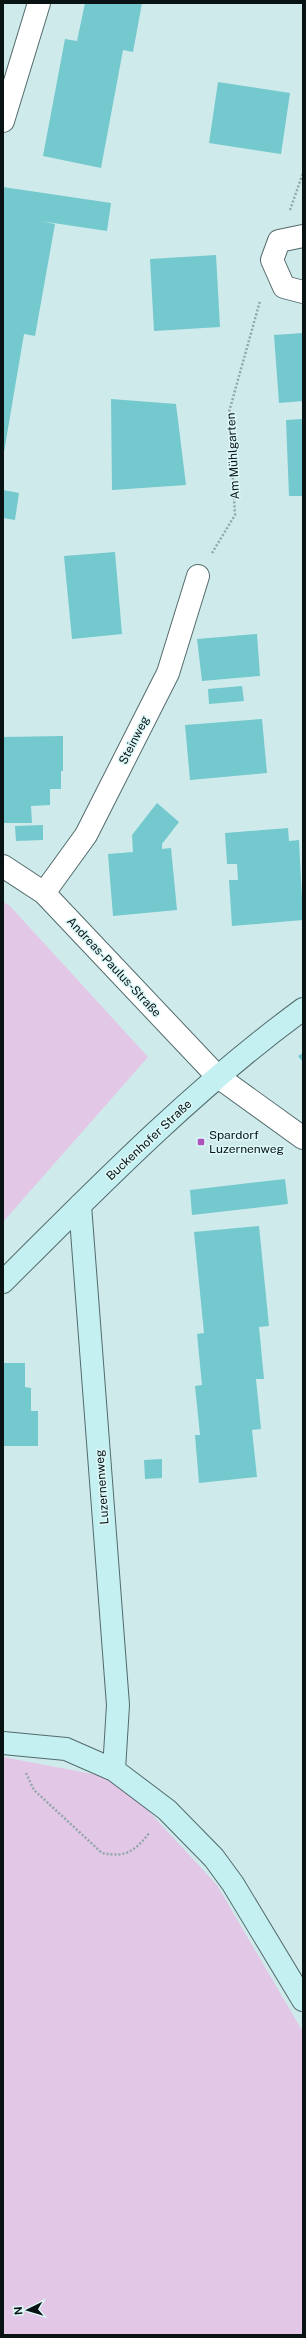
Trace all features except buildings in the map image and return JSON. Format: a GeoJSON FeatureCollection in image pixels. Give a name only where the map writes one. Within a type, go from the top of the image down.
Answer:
{"type":"FeatureCollection","features":[{"type":"Feature","properties":{"kind":"street"},"geometry":{"type":"LineString","coordinates":[[3,120],[39,3]]}},
{"type":"Feature","properties":{"kind":"street"},"geometry":{"type":"LineString","coordinates":[[303,236],[275,250],[284,287],[303,292]]}},
{"type":"Feature","properties":{"kind":"street","name":"Steinweg"},"geometry":{"type":"LineString","coordinates":[[44,893],[86,835],[168,673],[198,576]]}},
{"type":"Feature","properties":{"kind":"street","name":"Andreas-Paulus-Straße"},"geometry":{"type":"LineString","coordinates":[[3,866],[44,893],[217,1076]]}},
{"type":"Feature","properties":{"kind":"street","name":"Buckenhofer Straße"},"geometry":{"type":"LineString","coordinates":[[3,1282],[80,1205],[217,1076],[303,1008]]}},
{"type":"Feature","properties":{"kind":"street"},"geometry":{"type":"LineString","coordinates":[[217,1076],[303,1138]]}},
{"type":"Feature","properties":{"kind":"street","name":"Luzernenweg"},"geometry":{"type":"LineString","coordinates":[[80,1205],[118,1705],[114,1770]]}},
{"type":"Feature","properties":{"kind":"street"},"geometry":{"type":"LineString","coordinates":[[7,1743],[66,1749],[114,1770],[166,1810],[214,1858],[262,1930],[303,2000]]}},
{"type":"Feature","properties":{"kind":"path","name":"Am Mühlgarten"},"geometry":{"type":"LineString","coordinates":[[198,576],[235,515],[229,412],[275,250],[303,173]]}},
{"type":"Feature","properties":{"kind":"path"},"geometry":{"type":"LineString","coordinates":[[7,1743],[34,1790],[102,1853],[117,1856],[132,1850],[145,1838],[166,1810]]}},
{"type":"Feature","properties":{"kind":"shaded area"},"geometry":{"type":"Polygon","coordinates":[[[3,902],[10,906],[148,1057],[3,1222],[3,902]]]}},
{"type":"Feature","properties":{"kind":"shaded area"},"geometry":{"type":"Polygon","coordinates":[[[3,1757],[119,1779],[217,1885],[303,2032],[303,2335],[3,2335],[3,1757]]]}},
{"type":"Feature","properties":{"kind":"place","name":"Spardorf Luzernenweg"},"geometry":{"type":"Point","coordinates":[201,1142]}}]}
